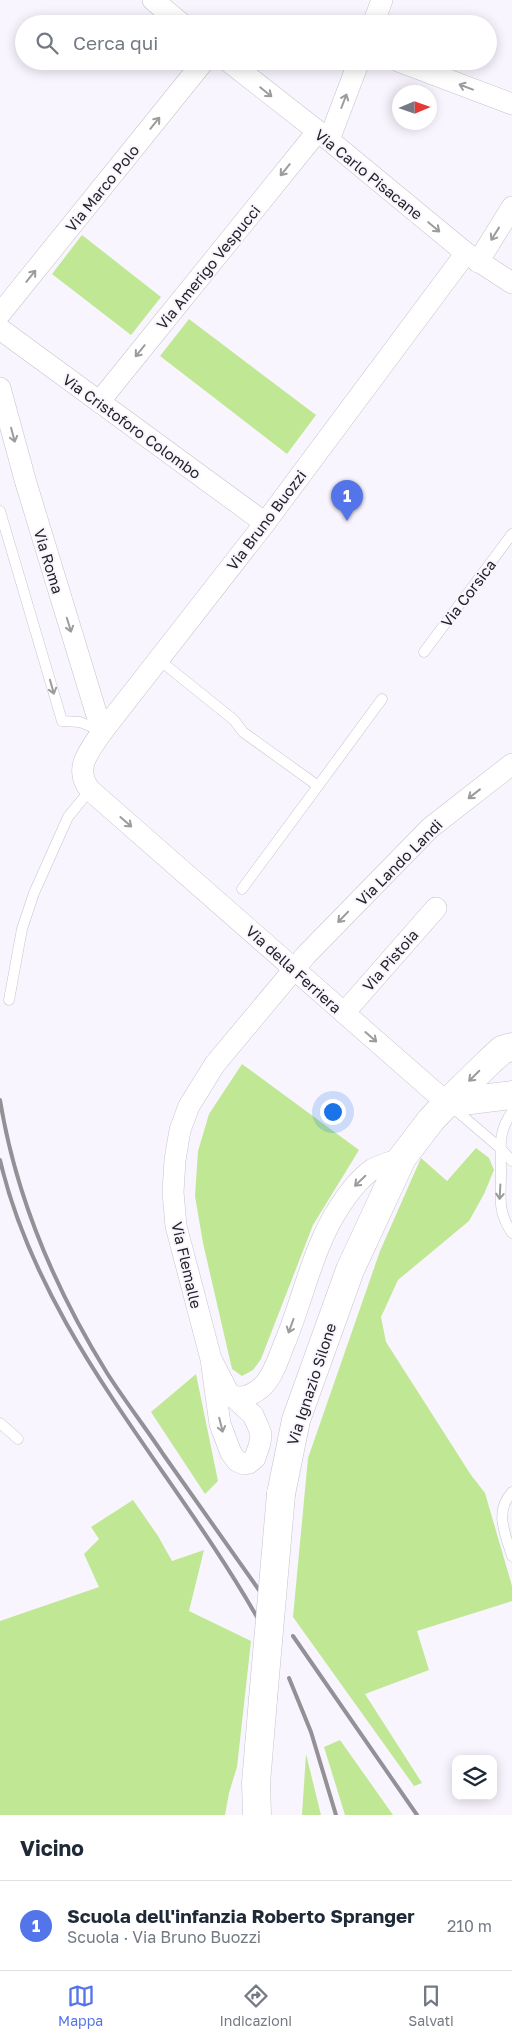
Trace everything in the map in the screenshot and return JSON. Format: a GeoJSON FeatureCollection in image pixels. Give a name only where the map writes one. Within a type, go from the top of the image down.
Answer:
{"type":"FeatureCollection","features":[{"type":"Feature","properties":{"kind":"main road","name":"Via Ignazio Silone"},"geometry":{"type":"LineString","coordinates":[[257,1815],[256,1783],[281,1494],[296,1420],[350,1270],[402,1158],[431,1120],[447,1103],[509,1046]]}},
{"type":"Feature","properties":{"kind":"main road"},"geometry":{"type":"LineString","coordinates":[[447,1103],[512,1094]]}},
{"type":"Feature","properties":{"kind":"main road","name":"Via Ignazio Silone"},"geometry":{"type":"LineString","coordinates":[[246,1815],[256,1783]]}},
{"type":"Feature","properties":{"kind":"street"},"geometry":{"type":"LineString","coordinates":[[154,0],[172,15]]}},
{"type":"Feature","properties":{"kind":"street"},"geometry":{"type":"LineString","coordinates":[[376,15],[382,0]]}},
{"type":"Feature","properties":{"kind":"street","name":"Via Marco Polo"},"geometry":{"type":"LineString","coordinates":[[0,314],[197,70]]}},
{"type":"Feature","properties":{"kind":"street","name":"Via Carlo Pisacane"},"geometry":{"type":"LineString","coordinates":[[239,70],[472,258],[512,283]]}},
{"type":"Feature","properties":{"kind":"street","name":"Via Amerigo Vespucci"},"geometry":{"type":"LineString","coordinates":[[100,402],[323,136],[355,70]]}},
{"type":"Feature","properties":{"kind":"street"},"geometry":{"type":"LineString","coordinates":[[422,70],[512,104]]}},
{"type":"Feature","properties":{"kind":"street","name":"Via Bruno Buozzi"},"geometry":{"type":"LineString","coordinates":[[90,790],[83,782],[81,774],[86,757],[102,732],[512,207]]}},
{"type":"Feature","properties":{"kind":"street","name":"Via Cristoforo Colombo"},"geometry":{"type":"LineString","coordinates":[[0,329],[265,523]]}},
{"type":"Feature","properties":{"kind":"street","name":"Via Roma"},"geometry":{"type":"LineString","coordinates":[[0,388],[26,483],[102,732]]}},
{"type":"Feature","properties":{"kind":"street","name":"Via Lando Landi"},"geometry":{"type":"LineString","coordinates":[[296,970],[306,955],[430,828],[512,764]]}},
{"type":"Feature","properties":{"kind":"street","name":"Via della Ferriera"},"geometry":{"type":"LineString","coordinates":[[90,790],[447,1103]]}},
{"type":"Feature","properties":{"kind":"street","name":"Via Pistoia"},"geometry":{"type":"LineString","coordinates":[[344,1013],[436,908]]}},
{"type":"Feature","properties":{"kind":"street","name":"Via Flemalle"},"geometry":{"type":"LineString","coordinates":[[211,1359],[228,1392],[253,1415],[260,1434],[260,1443],[255,1458],[249,1463],[244,1464],[237,1461],[231,1453],[220,1424],[211,1359],[176,1226],[173,1192],[175,1160],[180,1130],[189,1106],[215,1064],[296,970]]}},
{"type":"Feature","properties":{"kind":"street"},"geometry":{"type":"LineString","coordinates":[[234,1396],[243,1398],[251,1395],[260,1389],[270,1377],[287,1337],[324,1235],[340,1205],[356,1185],[374,1169],[402,1158]]}},
{"type":"Feature","properties":{"kind":"lane"},"geometry":{"type":"LineString","coordinates":[[0,511],[62,721],[80,722],[102,732]]}},
{"type":"Feature","properties":{"kind":"lane","name":"Via Corsica"},"geometry":{"type":"LineString","coordinates":[[424,652],[512,534]]}},
{"type":"Feature","properties":{"kind":"lane"},"geometry":{"type":"LineString","coordinates":[[158,659],[234,720],[243,732],[318,786]]}},
{"type":"Feature","properties":{"kind":"lane"},"geometry":{"type":"LineString","coordinates":[[242,889],[382,699]]}},
{"type":"Feature","properties":{"kind":"lane"},"geometry":{"type":"LineString","coordinates":[[9,1000],[22,929],[34,892],[68,817],[90,790]]}},
{"type":"Feature","properties":{"kind":"lane","name":"Via della Ferriera"},"geometry":{"type":"LineString","coordinates":[[447,1103],[499,1147],[512,1161]]}},
{"type":"Feature","properties":{"kind":"lane"},"geometry":{"type":"LineString","coordinates":[[512,1112],[500,1138],[499,1147],[501,1172],[500,1202],[504,1222],[512,1233]]}},
{"type":"Feature","properties":{"kind":"lane"},"geometry":{"type":"LineString","coordinates":[[0,1423],[18,1439]]}},
{"type":"Feature","properties":{"kind":"lane"},"geometry":{"type":"LineString","coordinates":[[512,1492],[505,1501],[501,1516],[512,1556]]}},
{"type":"Feature","properties":{"kind":"green space"},"geometry":{"type":"Polygon","coordinates":[[[82,235],[161,297],[131,335],[52,274],[82,235]]]}},
{"type":"Feature","properties":{"kind":"green space"},"geometry":{"type":"Polygon","coordinates":[[[189,319],[316,415],[287,454],[160,356],[189,319]]]}},
{"type":"Feature","properties":{"kind":"green space"},"geometry":{"type":"Polygon","coordinates":[[[242,1064],[359,1150],[313,1225],[261,1359],[253,1370],[242,1376],[232,1369],[203,1243],[195,1196],[198,1151],[209,1114],[242,1064]]]}},
{"type":"Feature","properties":{"kind":"green space"},"geometry":{"type":"Polygon","coordinates":[[[476,1148],[489,1158],[494,1170],[484,1194],[469,1221],[398,1280],[381,1317],[386,1342],[471,1475],[485,1493],[512,1586],[512,1601],[417,1631],[429,1670],[365,1694],[422,1783],[414,1786],[293,1617],[308,1458],[380,1251],[421,1158],[447,1181],[476,1148]]]}},
{"type":"Feature","properties":{"kind":"green space"},"geometry":{"type":"Polygon","coordinates":[[[196,1374],[218,1481],[205,1494],[151,1412],[196,1374]]]}},
{"type":"Feature","properties":{"kind":"green space"},"geometry":{"type":"Polygon","coordinates":[[[133,1500],[158,1536],[172,1561],[204,1550],[189,1611],[251,1641],[237,1767],[225,1815],[0,1815],[0,1621],[99,1587],[84,1554],[99,1539],[91,1527],[133,1500]]]}},
{"type":"Feature","properties":{"kind":"green space"},"geometry":{"type":"Polygon","coordinates":[[[340,1740],[393,1815],[345,1815],[324,1747],[340,1740]]]}},
{"type":"Feature","properties":{"kind":"green space"},"geometry":{"type":"Polygon","coordinates":[[[306,1754],[321,1815],[302,1815],[306,1754]]]}},
{"type":"Feature","properties":{"kind":"railway"},"geometry":{"type":"LineString","coordinates":[[0,1100],[16,1172],[27,1207],[40,1241],[71,1309],[107,1373],[259,1590]]}},
{"type":"Feature","properties":{"kind":"railway"},"geometry":{"type":"LineString","coordinates":[[0,1160],[19,1223],[45,1284],[77,1341],[112,1397],[223,1561],[257,1617]]}},
{"type":"Feature","properties":{"kind":"railway"},"geometry":{"type":"LineString","coordinates":[[293,1636],[417,1815]]}},
{"type":"Feature","properties":{"kind":"railway"},"geometry":{"type":"LineString","coordinates":[[289,1678],[311,1732],[336,1815]]}},
{"type":"Feature","properties":{"kind":"place","name":"Scuola dell'infanzia Roberto Spranger"},"geometry":{"type":"Point","coordinates":[347,521]}}]}
